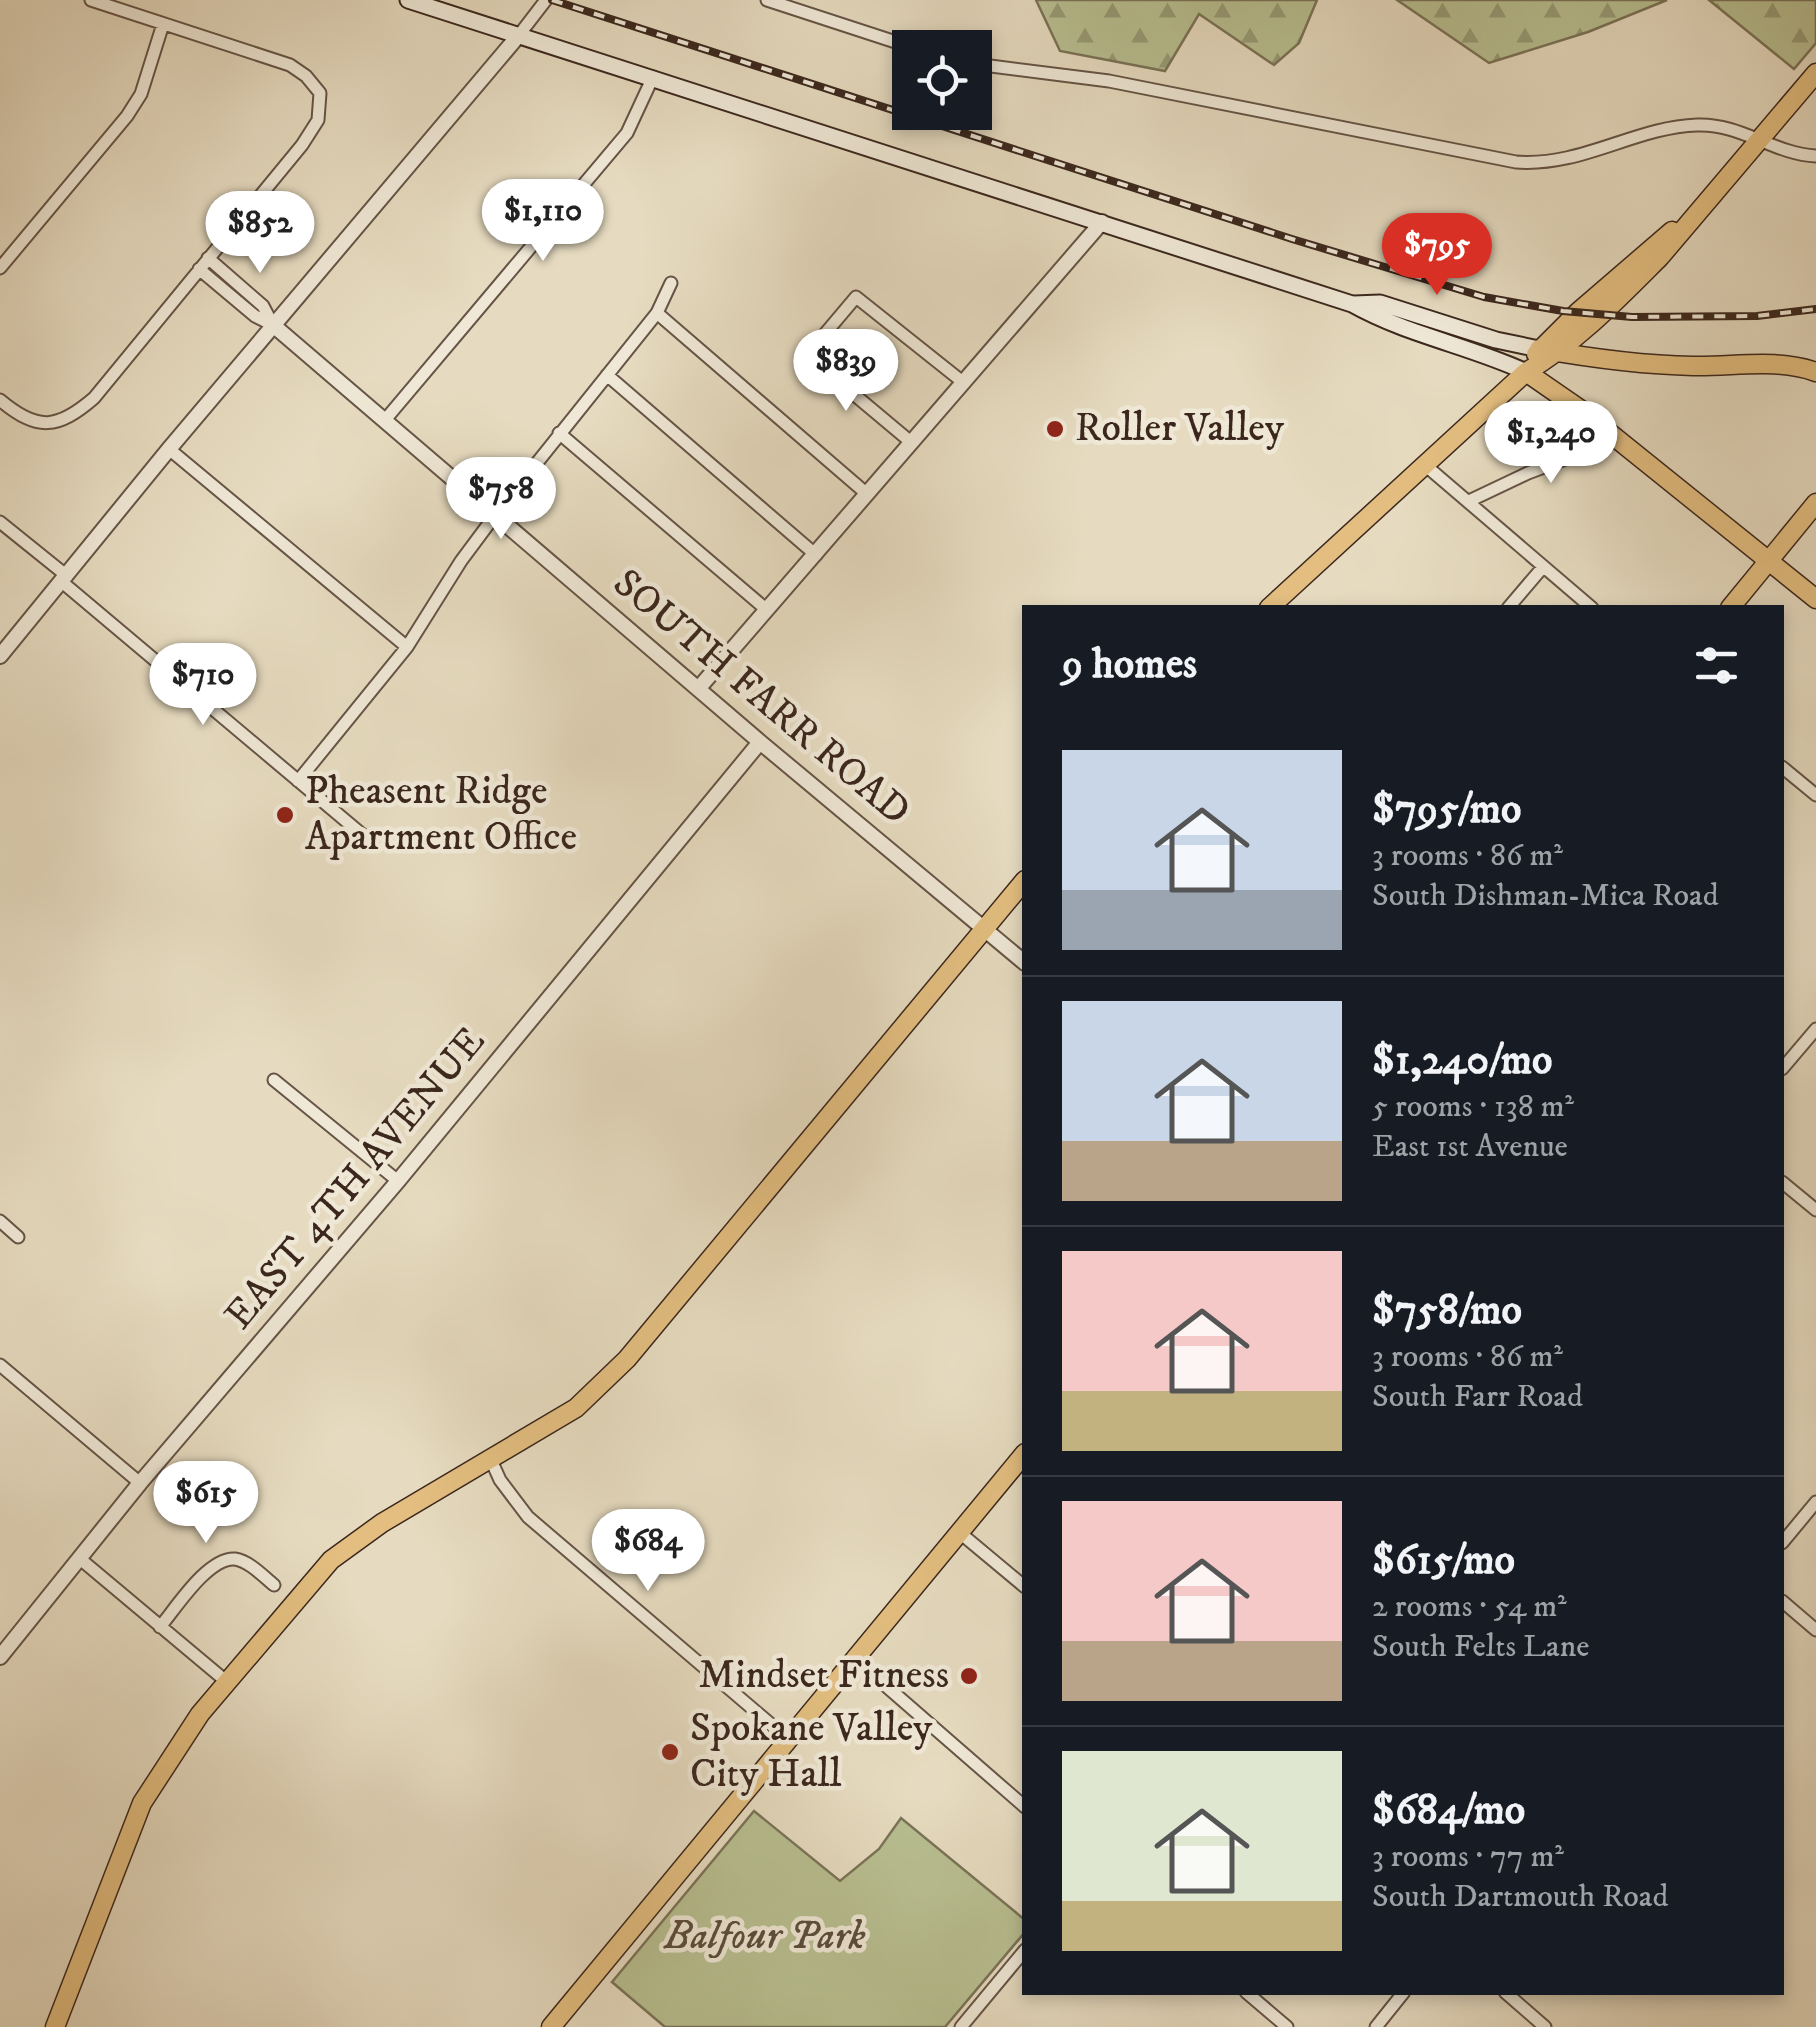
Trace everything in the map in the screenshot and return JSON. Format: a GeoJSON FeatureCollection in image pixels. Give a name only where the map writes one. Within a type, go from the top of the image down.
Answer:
{"type":"FeatureCollection","features":[{"type":"Feature","properties":{"kind":"main road"},"geometry":{"type":"LineString","coordinates":[[408,0],[1352,304],[1376,318],[1484,354],[1526,372],[1618,439],[1816,599]]}},
{"type":"Feature","properties":{"kind":"main road"},"geometry":{"type":"LineString","coordinates":[[1273,605],[1526,372],[1559,353],[1660,257],[1816,73]]}},
{"type":"Feature","properties":{"kind":"main road"},"geometry":{"type":"LineString","coordinates":[[1526,372],[1539,349],[1652,247],[1699,211]]}},
{"type":"Feature","properties":{"kind":"main road"},"geometry":{"type":"LineString","coordinates":[[1352,304],[1380,304],[1496,340],[1559,353],[1681,366],[1788,363],[1816,372]]}},
{"type":"Feature","properties":{"kind":"main road"},"geometry":{"type":"LineString","coordinates":[[1732,605],[1816,503]]}},
{"type":"Feature","properties":{"kind":"main road"},"geometry":{"type":"LineString","coordinates":[[55,2024],[142,1802],[173,1751],[227,1682],[331,1560],[382,1523],[576,1408],[627,1360],[1022,884]]}},
{"type":"Feature","properties":{"kind":"main road"},"geometry":{"type":"LineString","coordinates":[[551,2027],[1022,1458]]}},
{"type":"Feature","properties":{"kind":"street"},"geometry":{"type":"LineString","coordinates":[[0,400],[30,418],[54,424],[75,415],[94,398],[302,145],[318,120],[320,93],[290,65],[90,0]]}},
{"type":"Feature","properties":{"kind":"street"},"geometry":{"type":"LineString","coordinates":[[0,656],[546,0]]}},
{"type":"Feature","properties":{"kind":"street"},"geometry":{"type":"LineString","coordinates":[[767,0],[892,41]]}},
{"type":"Feature","properties":{"kind":"street"},"geometry":{"type":"LineString","coordinates":[[0,268],[127,116],[140,94],[163,24]]}},
{"type":"Feature","properties":{"kind":"street"},"geometry":{"type":"LineString","coordinates":[[992,66],[1108,81],[1516,162],[1570,159],[1692,125],[1725,128],[1793,153],[1816,156]]}},
{"type":"Feature","properties":{"kind":"street"},"geometry":{"type":"LineString","coordinates":[[385,420],[627,134],[653,76]]}},
{"type":"Feature","properties":{"kind":"street"},"geometry":{"type":"LineString","coordinates":[[698,689],[1102,222]]}},
{"type":"Feature","properties":{"kind":"street","name":"SOUTH FARR ROAD"},"geometry":{"type":"LineString","coordinates":[[208,258],[264,306],[273,325]]}},
{"type":"Feature","properties":{"kind":"street","name":"SOUTH FARR ROAD"},"geometry":{"type":"LineString","coordinates":[[198,269],[254,316],[273,325],[1022,961]]}},
{"type":"Feature","properties":{"kind":"street"},"geometry":{"type":"LineString","coordinates":[[298,781],[407,647],[461,561],[558,432],[658,313],[671,283]]}},
{"type":"Feature","properties":{"kind":"street"},"geometry":{"type":"LineString","coordinates":[[912,442],[807,355],[856,296],[964,383]]}},
{"type":"Feature","properties":{"kind":"street"},"geometry":{"type":"LineString","coordinates":[[658,313],[867,494]]}},
{"type":"Feature","properties":{"kind":"street"},"geometry":{"type":"LineString","coordinates":[[607,375],[816,555]]}},
{"type":"Feature","properties":{"kind":"street"},"geometry":{"type":"LineString","coordinates":[[558,432],[767,610]]}},
{"type":"Feature","properties":{"kind":"street"},"geometry":{"type":"LineString","coordinates":[[1469,501],[1528,472],[1618,439]]}},
{"type":"Feature","properties":{"kind":"street"},"geometry":{"type":"LineString","coordinates":[[169,450],[407,647]]}},
{"type":"Feature","properties":{"kind":"street"},"geometry":{"type":"LineString","coordinates":[[1425,464],[1588,605]]}},
{"type":"Feature","properties":{"kind":"street"},"geometry":{"type":"LineString","coordinates":[[0,522],[371,842]]}},
{"type":"Feature","properties":{"kind":"street"},"geometry":{"type":"LineString","coordinates":[[1511,605],[1543,567]]}},
{"type":"Feature","properties":{"kind":"street","name":"EAST 4TH AVENUE"},"geometry":{"type":"LineString","coordinates":[[0,1656],[760,742]]}},
{"type":"Feature","properties":{"kind":"street"},"geometry":{"type":"LineString","coordinates":[[1784,769],[1816,795]]}},
{"type":"Feature","properties":{"kind":"street"},"geometry":{"type":"LineString","coordinates":[[1784,1068],[1816,1029]]}},
{"type":"Feature","properties":{"kind":"street"},"geometry":{"type":"LineString","coordinates":[[274,1080],[398,1181]]}},
{"type":"Feature","properties":{"kind":"street"},"geometry":{"type":"LineString","coordinates":[[1784,1184],[1816,1210]]}},
{"type":"Feature","properties":{"kind":"street"},"geometry":{"type":"LineString","coordinates":[[0,1221],[18,1237]]}},
{"type":"Feature","properties":{"kind":"street"},"geometry":{"type":"LineString","coordinates":[[0,1365],[140,1483]]}},
{"type":"Feature","properties":{"kind":"street"},"geometry":{"type":"LineString","coordinates":[[490,1460],[528,1518],[788,1739]]}},
{"type":"Feature","properties":{"kind":"street"},"geometry":{"type":"LineString","coordinates":[[1784,1541],[1816,1502]]}},
{"type":"Feature","properties":{"kind":"street"},"geometry":{"type":"LineString","coordinates":[[960,1532],[1022,1584]]}},
{"type":"Feature","properties":{"kind":"street"},"geometry":{"type":"LineString","coordinates":[[79,1558],[227,1682]]}},
{"type":"Feature","properties":{"kind":"street"},"geometry":{"type":"LineString","coordinates":[[160,1626],[207,1570],[221,1561],[247,1564],[274,1585]]}},
{"type":"Feature","properties":{"kind":"street"},"geometry":{"type":"LineString","coordinates":[[1784,1604],[1816,1630]]}},
{"type":"Feature","properties":{"kind":"street"},"geometry":{"type":"LineString","coordinates":[[855,1659],[1022,1803]]}},
{"type":"Feature","properties":{"kind":"street"},"geometry":{"type":"LineString","coordinates":[[961,2027],[1022,1954]]}},
{"type":"Feature","properties":{"kind":"street"},"geometry":{"type":"LineString","coordinates":[[1250,1995],[1288,2027]]}},
{"type":"Feature","properties":{"kind":"street"},"geometry":{"type":"LineString","coordinates":[[1376,2027],[1402,1995]]}},
{"type":"Feature","properties":{"kind":"street"},"geometry":{"type":"LineString","coordinates":[[1508,1995],[1545,2027]]}},
{"type":"Feature","properties":{"kind":"green space"},"geometry":{"type":"Polygon","coordinates":[[[1036,0],[1317,0],[1299,43],[1274,65],[1199,14],[1165,71],[1060,51],[1036,0]]]}},
{"type":"Feature","properties":{"kind":"green space"},"geometry":{"type":"Polygon","coordinates":[[[1397,0],[1667,0],[1588,32],[1489,63],[1397,0]]]}},
{"type":"Feature","properties":{"kind":"green space"},"geometry":{"type":"Polygon","coordinates":[[[1709,0],[1816,0],[1816,43],[1794,69],[1709,0]]]}},
{"type":"Feature","properties":{"kind":"green space","name":"Balfour Park"},"geometry":{"type":"Polygon","coordinates":[[[754,1811],[840,1881],[879,1849],[901,1818],[1022,1918],[1022,1936],[945,2027],[665,2027],[612,1982],[754,1811]]]}},
{"type":"Feature","properties":{"kind":"railway"},"geometry":{"type":"LineString","coordinates":[[552,0],[1292,239],[1484,297],[1563,311],[1632,317],[1757,316],[1816,309]]}},
{"type":"Feature","properties":{"kind":"place","name":"Roller Valley"},"geometry":{"type":"Point","coordinates":[1055,429]}},
{"type":"Feature","properties":{"kind":"place","name":"Pheasent Ridge Apartment Office"},"geometry":{"type":"Point","coordinates":[285,815]}},
{"type":"Feature","properties":{"kind":"place","name":"Mindset Fitness"},"geometry":{"type":"Point","coordinates":[969,1676]}},
{"type":"Feature","properties":{"kind":"place","name":"Spokane Valley City Hall"},"geometry":{"type":"Point","coordinates":[670,1752]}}]}
